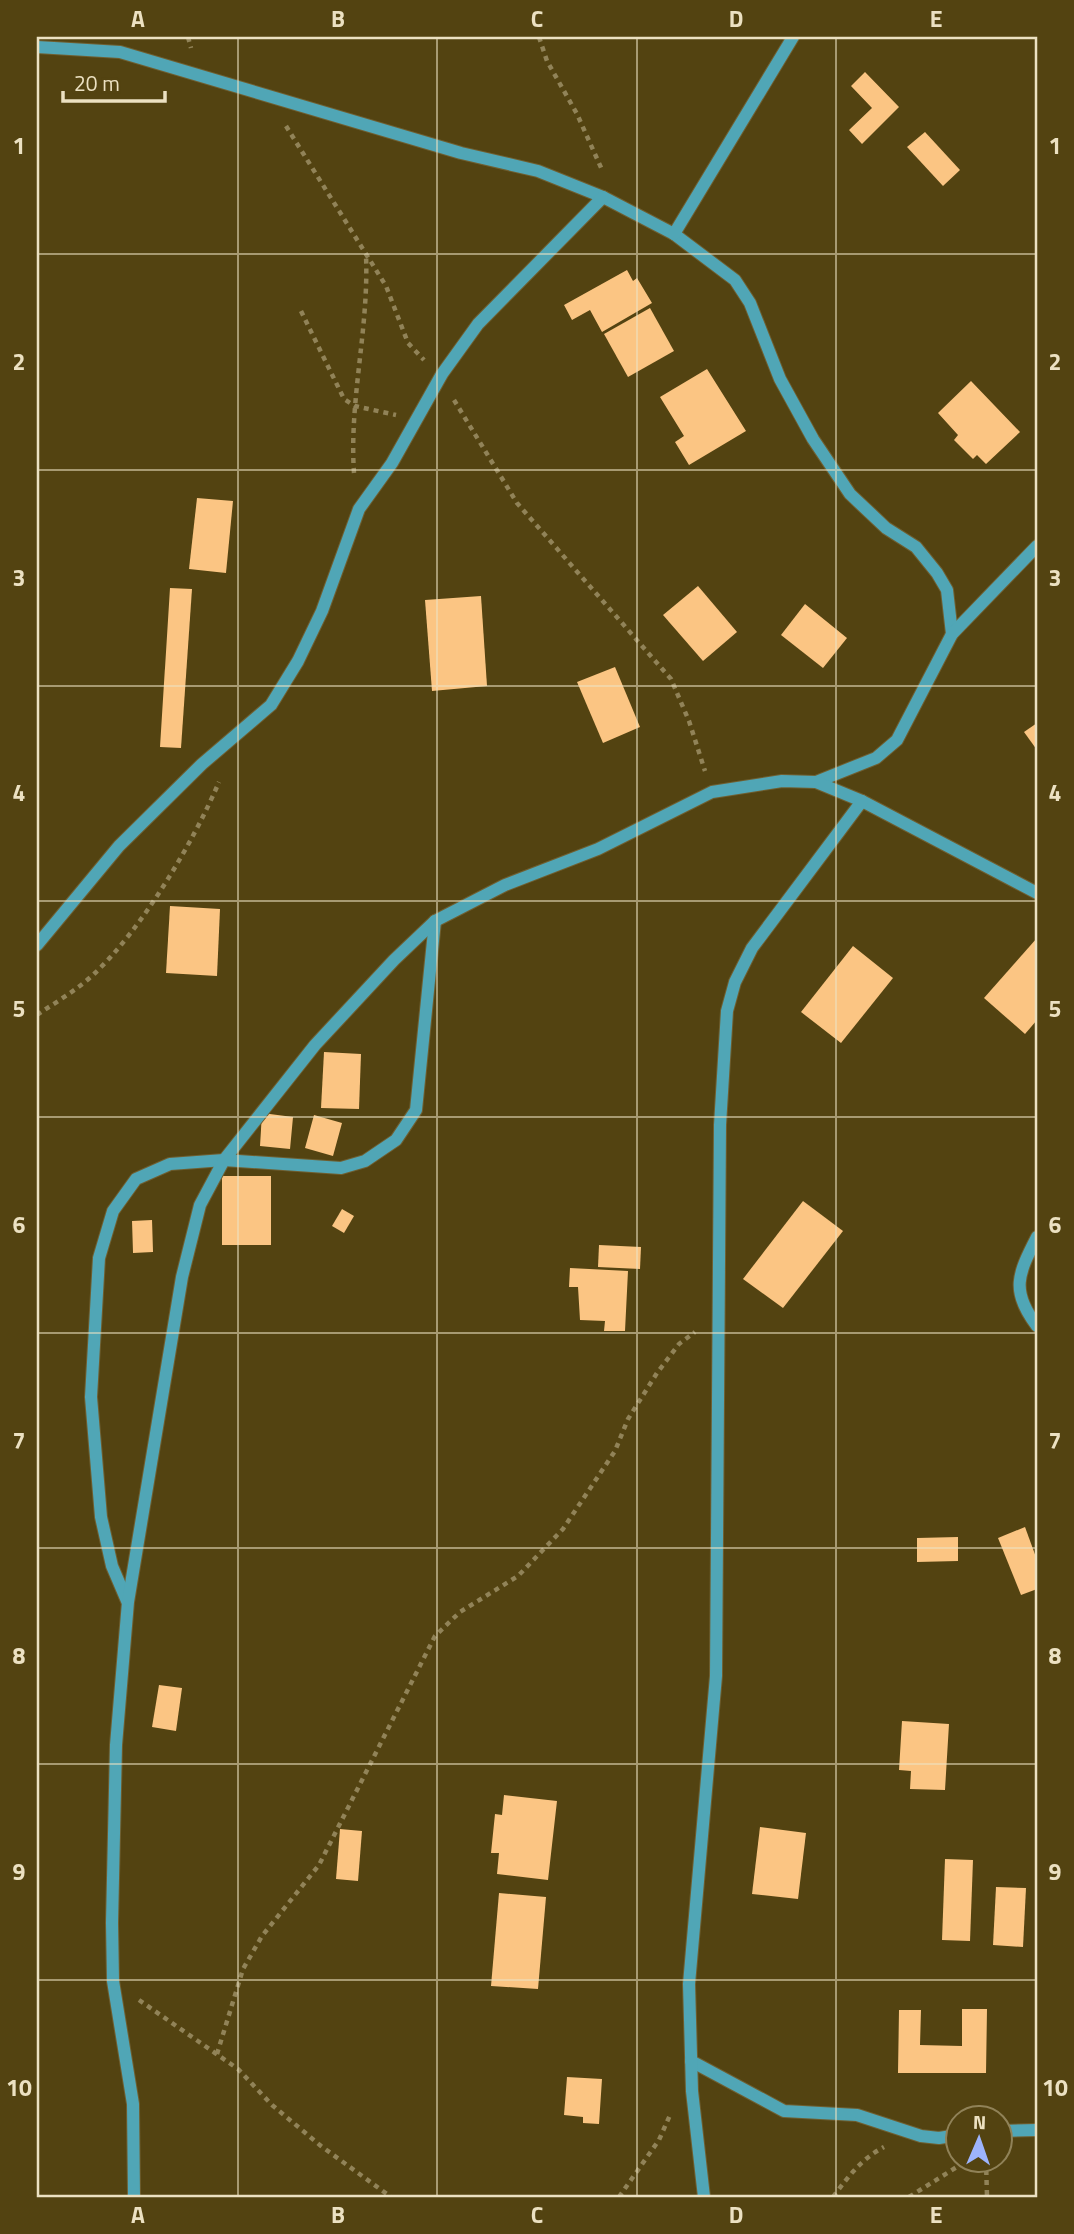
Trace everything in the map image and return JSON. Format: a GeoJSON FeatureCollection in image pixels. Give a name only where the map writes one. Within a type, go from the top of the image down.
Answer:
{"type":"FeatureCollection","features":[{"type":"Feature","properties":{"kind":"street"},"geometry":{"type":"LineString","coordinates":[[674,234],[793,37]]}},
{"type":"Feature","properties":{"kind":"street"},"geometry":{"type":"LineString","coordinates":[[37,47],[120,52],[461,153],[538,172],[603,197],[674,234],[735,280],[750,303],[780,379],[813,439],[849,494],[886,528],[916,547],[937,573],[947,590],[952,634]]}},
{"type":"Feature","properties":{"kind":"street"},"geometry":{"type":"LineString","coordinates":[[37,945],[118,846],[202,764],[271,705],[298,661],[322,611],[359,509],[392,463],[442,374],[478,324],[603,197]]}},
{"type":"Feature","properties":{"kind":"street"},"geometry":{"type":"LineString","coordinates":[[816,782],[876,758],[897,740],[952,634],[1037,545]]}},
{"type":"Feature","properties":{"kind":"street"},"geometry":{"type":"LineString","coordinates":[[134,2197],[133,2104],[113,1981],[116,1745],[128,1602],[182,1277],[200,1205],[224,1160],[315,1045],[394,960],[435,921],[505,884],[598,849],[712,792],[782,780],[816,782],[862,801],[1037,893]]}},
{"type":"Feature","properties":{"kind":"street"},"geometry":{"type":"LineString","coordinates":[[704,2197],[692,2091],[689,1984],[716,1675],[721,1065],[727,1012],[735,982],[752,948],[862,801]]}},
{"type":"Feature","properties":{"kind":"street"},"geometry":{"type":"LineString","coordinates":[[128,1602],[113,1566],[101,1517],[91,1397],[99,1258],[113,1211],[135,1180],[170,1164],[224,1160],[341,1168],[365,1161],[396,1140],[416,1110],[435,921]]}},
{"type":"Feature","properties":{"kind":"street"},"geometry":{"type":"LineString","coordinates":[[1037,1237],[1017,1284],[1024,1310],[1037,1326]]}},
{"type":"Feature","properties":{"kind":"street"},"geometry":{"type":"LineString","coordinates":[[691,2061],[784,2111],[857,2115],[921,2136],[944,2137]]}},
{"type":"Feature","properties":{"kind":"street"},"geometry":{"type":"LineString","coordinates":[[1014,2131],[1037,2130]]}},
{"type":"Feature","properties":{"kind":"path"},"geometry":{"type":"LineString","coordinates":[[539,37],[547,61],[577,114],[618,204]]}},
{"type":"Feature","properties":{"kind":"path"},"geometry":{"type":"LineString","coordinates":[[267,95],[396,305],[412,349],[442,374],[463,418],[473,429],[490,463],[517,503],[671,679],[689,721],[712,792]]}},
{"type":"Feature","properties":{"kind":"path"},"geometry":{"type":"LineString","coordinates":[[359,509],[353,454],[355,406],[365,332],[366,253]]}},
{"type":"Feature","properties":{"kind":"path"},"geometry":{"type":"LineString","coordinates":[[301,312],[344,399],[355,406],[394,413],[412,430]]}},
{"type":"Feature","properties":{"kind":"path"},"geometry":{"type":"LineString","coordinates":[[37,1015],[93,975],[125,937],[197,830],[222,772]]}},
{"type":"Feature","properties":{"kind":"path"},"geometry":{"type":"LineString","coordinates":[[217,2054],[243,1969],[262,1936],[319,1865],[435,1636],[460,1612],[518,1576],[563,1529],[615,1451],[628,1419],[657,1373],[679,1344],[719,1316]]}},
{"type":"Feature","properties":{"kind":"path"},"geometry":{"type":"LineString","coordinates":[[113,1981],[238,2068],[272,2105],[321,2147],[391,2197]]}},
{"type":"Feature","properties":{"kind":"path"},"geometry":{"type":"LineString","coordinates":[[619,2197],[659,2140],[672,2111],[692,2091]]}},
{"type":"Feature","properties":{"kind":"path"},"geometry":{"type":"LineString","coordinates":[[833,2197],[871,2154],[890,2144],[921,2136]]}},
{"type":"Feature","properties":{"kind":"path"},"geometry":{"type":"LineString","coordinates":[[909,2197],[947,2174]]}},
{"type":"Feature","properties":{"kind":"path"},"geometry":{"type":"LineString","coordinates":[[986,2174],[987,2197]]}},
{"type":"Feature","properties":{"kind":"building"},"geometry":{"type":"Polygon","coordinates":[[[865,72],[899,107],[862,144],[849,130],[872,108],[851,86],[865,72]]]}},
{"type":"Feature","properties":{"kind":"building"},"geometry":{"type":"Polygon","coordinates":[[[925,132],[960,170],[943,186],[907,147],[925,132]]]}},
{"type":"Feature","properties":{"kind":"building"},"geometry":{"type":"Polygon","coordinates":[[[627,270],[633,281],[637,278],[652,303],[602,332],[590,310],[572,320],[564,305],[627,270]]]}},
{"type":"Feature","properties":{"kind":"building"},"geometry":{"type":"Polygon","coordinates":[[[650,308],[674,351],[628,377],[604,334],[650,308]]]}},
{"type":"Feature","properties":{"kind":"building"},"geometry":{"type":"Polygon","coordinates":[[[707,369],[746,431],[689,465],[675,442],[684,436],[660,397],[707,369]]]}},
{"type":"Feature","properties":{"kind":"building"},"geometry":{"type":"Polygon","coordinates":[[[971,381],[1020,432],[986,464],[977,455],[973,459],[954,440],[958,435],[938,413],[971,381]]]}},
{"type":"Feature","properties":{"kind":"building"},"geometry":{"type":"Polygon","coordinates":[[[197,498],[233,501],[226,573],[189,569],[197,498]]]}},
{"type":"Feature","properties":{"kind":"building"},"geometry":{"type":"Polygon","coordinates":[[[698,586],[737,632],[703,661],[663,615],[698,586]]]}},
{"type":"Feature","properties":{"kind":"building"},"geometry":{"type":"Polygon","coordinates":[[[170,588],[192,589],[181,748],[160,747],[170,588]]]}},
{"type":"Feature","properties":{"kind":"building"},"geometry":{"type":"Polygon","coordinates":[[[481,596],[487,686],[432,691],[425,600],[481,596]]]}},
{"type":"Feature","properties":{"kind":"building"},"geometry":{"type":"Polygon","coordinates":[[[805,604],[847,638],[823,668],[781,635],[805,604]]]}},
{"type":"Feature","properties":{"kind":"building"},"geometry":{"type":"Polygon","coordinates":[[[615,667],[640,727],[603,743],[577,682],[615,667]]]}},
{"type":"Feature","properties":{"kind":"building"},"geometry":{"type":"Polygon","coordinates":[[[1037,723],[1037,750],[1024,732],[1037,723]]]}},
{"type":"Feature","properties":{"kind":"building"},"geometry":{"type":"Polygon","coordinates":[[[170,906],[220,909],[217,976],[166,973],[170,906]]]}},
{"type":"Feature","properties":{"kind":"building"},"geometry":{"type":"Polygon","coordinates":[[[1037,938],[1037,1020],[1025,1034],[984,998],[1037,938]]]}},
{"type":"Feature","properties":{"kind":"building"},"geometry":{"type":"Polygon","coordinates":[[[853,946],[893,978],[841,1043],[801,1012],[853,946]]]}},
{"type":"Feature","properties":{"kind":"building"},"geometry":{"type":"Polygon","coordinates":[[[324,1052],[361,1054],[359,1109],[321,1108],[324,1052]]]}},
{"type":"Feature","properties":{"kind":"building"},"geometry":{"type":"Polygon","coordinates":[[[262,1113],[293,1117],[290,1149],[260,1146],[262,1113]]]}},
{"type":"Feature","properties":{"kind":"building"},"geometry":{"type":"Polygon","coordinates":[[[314,1115],[342,1123],[333,1156],[305,1148],[314,1115]]]}},
{"type":"Feature","properties":{"kind":"building"},"geometry":{"type":"Polygon","coordinates":[[[222,1176],[271,1176],[271,1245],[222,1245],[222,1176]]]}},
{"type":"Feature","properties":{"kind":"building"},"geometry":{"type":"Polygon","coordinates":[[[803,1201],[843,1231],[783,1308],[743,1279],[803,1201]]]}},
{"type":"Feature","properties":{"kind":"building"},"geometry":{"type":"Polygon","coordinates":[[[342,1209],[354,1216],[344,1233],[332,1226],[342,1209]]]}},
{"type":"Feature","properties":{"kind":"building"},"geometry":{"type":"Polygon","coordinates":[[[152,1220],[153,1252],[133,1253],[132,1221],[152,1220]]]}},
{"type":"Feature","properties":{"kind":"building"},"geometry":{"type":"Polygon","coordinates":[[[599,1245],[641,1247],[640,1269],[598,1267],[599,1245]]]}},
{"type":"Feature","properties":{"kind":"building"},"geometry":{"type":"Polygon","coordinates":[[[570,1268],[628,1271],[625,1331],[604,1331],[605,1321],[580,1320],[578,1287],[569,1287],[570,1268]]]}},
{"type":"Feature","properties":{"kind":"building"},"geometry":{"type":"Polygon","coordinates":[[[1025,1527],[1037,1560],[1037,1589],[1021,1595],[998,1538],[1025,1527]]]}},
{"type":"Feature","properties":{"kind":"building"},"geometry":{"type":"Polygon","coordinates":[[[958,1537],[958,1561],[917,1562],[917,1538],[958,1537]]]}},
{"type":"Feature","properties":{"kind":"building"},"geometry":{"type":"Polygon","coordinates":[[[159,1685],[182,1688],[176,1731],[152,1727],[159,1685]]]}},
{"type":"Feature","properties":{"kind":"building"},"geometry":{"type":"Polygon","coordinates":[[[902,1721],[949,1724],[945,1790],[910,1789],[911,1771],[899,1770],[902,1721]]]}},
{"type":"Feature","properties":{"kind":"building"},"geometry":{"type":"Polygon","coordinates":[[[504,1795],[557,1801],[548,1880],[497,1874],[499,1853],[491,1853],[495,1814],[502,1815],[504,1795]]]}},
{"type":"Feature","properties":{"kind":"building"},"geometry":{"type":"Polygon","coordinates":[[[760,1827],[806,1833],[798,1899],[752,1894],[760,1827]]]}},
{"type":"Feature","properties":{"kind":"building"},"geometry":{"type":"Polygon","coordinates":[[[340,1829],[362,1831],[358,1881],[336,1879],[340,1829]]]}},
{"type":"Feature","properties":{"kind":"building"},"geometry":{"type":"Polygon","coordinates":[[[945,1859],[973,1860],[970,1941],[942,1940],[945,1859]]]}},
{"type":"Feature","properties":{"kind":"building"},"geometry":{"type":"Polygon","coordinates":[[[996,1887],[1026,1888],[1023,1947],[993,1945],[996,1887]]]}},
{"type":"Feature","properties":{"kind":"building"},"geometry":{"type":"Polygon","coordinates":[[[499,1893],[546,1897],[538,1989],[491,1986],[499,1893]]]}},
{"type":"Feature","properties":{"kind":"building"},"geometry":{"type":"Polygon","coordinates":[[[962,2009],[987,2009],[986,2073],[898,2073],[899,2010],[921,2010],[920,2045],[962,2046],[962,2009]]]}},
{"type":"Feature","properties":{"kind":"building"},"geometry":{"type":"Polygon","coordinates":[[[567,2077],[602,2079],[599,2124],[583,2123],[583,2117],[564,2115],[567,2077]]]}}]}
